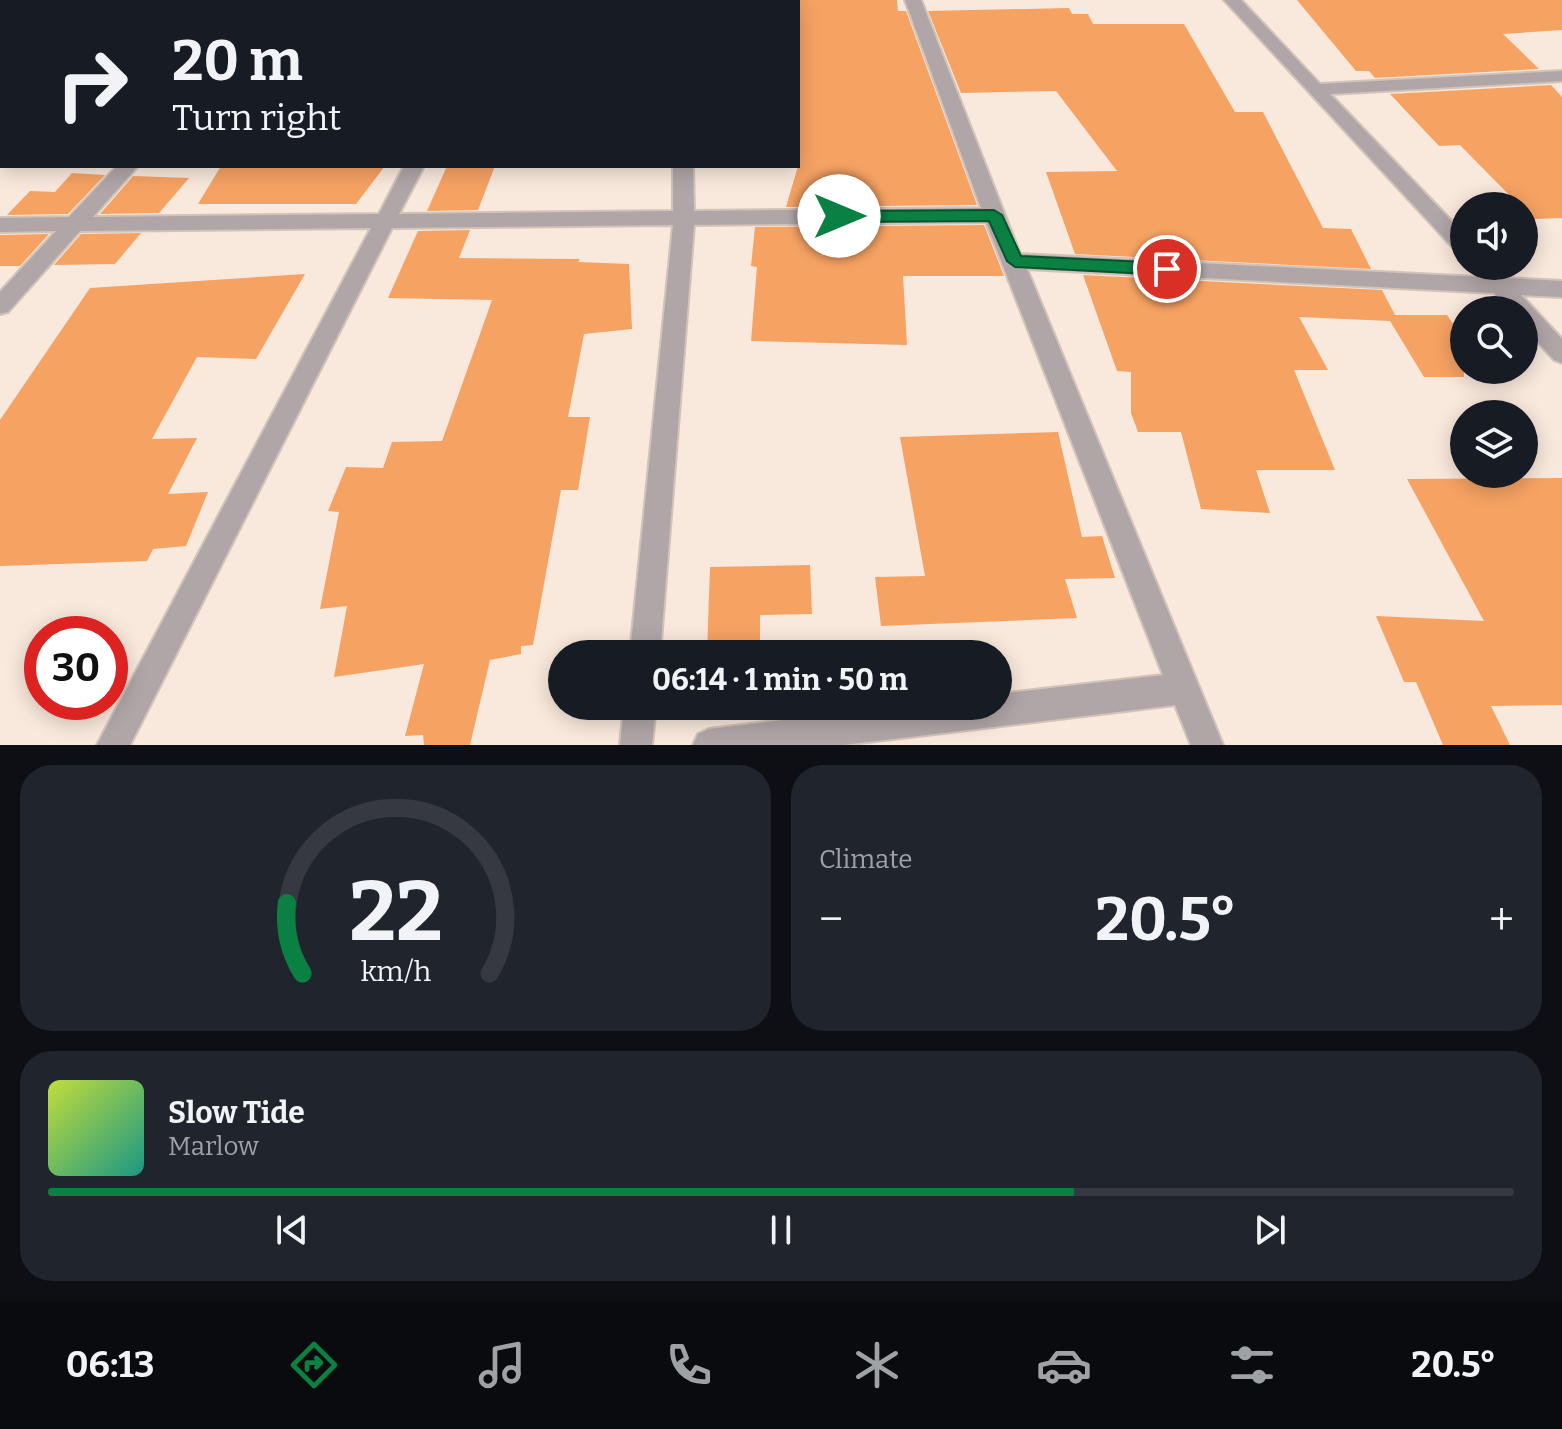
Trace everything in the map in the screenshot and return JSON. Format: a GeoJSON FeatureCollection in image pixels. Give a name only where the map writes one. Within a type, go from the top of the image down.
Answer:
{"type":"FeatureCollection","features":[{"type":"Feature","properties":{"kind":"street"},"geometry":{"type":"LineString","coordinates":[[913,0],[994,215],[1207,745]]}},
{"type":"Feature","properties":{"kind":"street"},"geometry":{"type":"LineString","coordinates":[[1232,0],[1450,232]]}},
{"type":"Feature","properties":{"kind":"street"},"geometry":{"type":"LineString","coordinates":[[1318,89],[1562,76]]}},
{"type":"Feature","properties":{"kind":"street"},"geometry":{"type":"LineString","coordinates":[[0,306],[126,168]]}},
{"type":"Feature","properties":{"kind":"street"},"geometry":{"type":"LineString","coordinates":[[113,745],[413,168]]}},
{"type":"Feature","properties":{"kind":"street"},"geometry":{"type":"LineString","coordinates":[[646,640],[684,217],[683,168]]}},
{"type":"Feature","properties":{"kind":"street"},"geometry":{"type":"LineString","coordinates":[[0,225],[994,215]]}},
{"type":"Feature","properties":{"kind":"street"},"geometry":{"type":"LineString","coordinates":[[1015,261],[1562,289]]}},
{"type":"Feature","properties":{"kind":"street"},"geometry":{"type":"LineString","coordinates":[[1495,280],[1510,296]]}},
{"type":"Feature","properties":{"kind":"street"},"geometry":{"type":"LineString","coordinates":[[1538,328],[1562,354]]}},
{"type":"Feature","properties":{"kind":"street"},"geometry":{"type":"LineString","coordinates":[[709,745],[1183,688]]}},
{"type":"Feature","properties":{"kind":"street"},"geometry":{"type":"LineString","coordinates":[[636,745],[639,720]]}},
{"type":"Feature","properties":{"kind":"building"},"geometry":{"type":"Polygon","coordinates":[[[800,0],[897,0],[898,11],[906,11],[977,205],[786,207],[797,168],[800,168],[800,0]]]}},
{"type":"Feature","properties":{"kind":"building"},"geometry":{"type":"Polygon","coordinates":[[[1297,0],[1562,0],[1562,30],[1503,34],[1539,69],[1375,78],[1369,71],[1356,71],[1297,0]]]}},
{"type":"Feature","properties":{"kind":"building"},"geometry":{"type":"Polygon","coordinates":[[[1069,8],[1072,14],[1088,14],[1093,24],[1184,24],[1235,112],[1263,112],[1323,228],[1351,229],[1371,269],[1075,254],[1046,172],[1117,171],[1056,91],[961,93],[928,11],[1069,8]]]}},
{"type":"Feature","properties":{"kind":"building"},"geometry":{"type":"Polygon","coordinates":[[[1551,85],[1562,97],[1562,218],[1538,219],[1538,192],[1506,192],[1460,145],[1439,146],[1390,94],[1551,85]]]}},
{"type":"Feature","properties":{"kind":"building"},"geometry":{"type":"Polygon","coordinates":[[[220,168],[383,168],[356,204],[198,204],[220,168]]]}},
{"type":"Feature","properties":{"kind":"building"},"geometry":{"type":"Polygon","coordinates":[[[446,168],[494,168],[478,210],[427,211],[446,168]]]}},
{"type":"Feature","properties":{"kind":"building"},"geometry":{"type":"Polygon","coordinates":[[[72,173],[105,175],[68,214],[7,215],[30,191],[55,192],[72,173]]]}},
{"type":"Feature","properties":{"kind":"building"},"geometry":{"type":"Polygon","coordinates":[[[133,176],[189,178],[159,213],[100,214],[133,176]]]}},
{"type":"Feature","properties":{"kind":"building"},"geometry":{"type":"Polygon","coordinates":[[[984,225],[1004,276],[903,276],[907,345],[751,341],[757,267],[751,266],[755,227],[984,225]]]}},
{"type":"Feature","properties":{"kind":"building"},"geometry":{"type":"Polygon","coordinates":[[[470,230],[459,258],[580,259],[578,262],[629,264],[632,329],[584,334],[568,417],[590,417],[578,490],[561,490],[533,645],[521,646],[521,654],[490,660],[470,745],[424,745],[423,735],[405,736],[424,664],[334,677],[347,606],[320,609],[339,512],[328,511],[346,467],[383,468],[392,442],[442,441],[492,300],[388,298],[418,231],[470,230]]]}},
{"type":"Feature","properties":{"kind":"building"},"geometry":{"type":"Polygon","coordinates":[[[141,233],[115,264],[54,265],[81,234],[141,233]]]}},
{"type":"Feature","properties":{"kind":"building"},"geometry":{"type":"Polygon","coordinates":[[[49,234],[20,266],[0,266],[0,235],[49,234]]]}},
{"type":"Feature","properties":{"kind":"building"},"geometry":{"type":"Polygon","coordinates":[[[305,274],[256,359],[197,357],[152,439],[197,438],[168,494],[208,492],[186,546],[153,549],[147,561],[0,566],[0,420],[90,288],[305,274]]]}},
{"type":"Feature","properties":{"kind":"building"},"geometry":{"type":"Polygon","coordinates":[[[1083,275],[1382,290],[1395,315],[1447,315],[1450,319],[1450,377],[1424,377],[1390,321],[1299,317],[1328,370],[1294,370],[1335,470],[1256,470],[1270,513],[1201,509],[1181,432],[1138,432],[1131,413],[1131,372],[1117,371],[1083,275]]]}},
{"type":"Feature","properties":{"kind":"building"},"geometry":{"type":"Polygon","coordinates":[[[1058,432],[1082,537],[1102,536],[1115,578],[1065,579],[1077,618],[881,626],[875,577],[925,576],[900,437],[1058,432]]]}},
{"type":"Feature","properties":{"kind":"building"},"geometry":{"type":"Polygon","coordinates":[[[1538,478],[1562,478],[1562,705],[1491,706],[1510,745],[1443,745],[1416,682],[1404,682],[1376,616],[1484,621],[1407,479],[1450,479],[1450,488],[1538,488],[1538,478]]]}},
{"type":"Feature","properties":{"kind":"building"},"geometry":{"type":"Polygon","coordinates":[[[810,565],[812,614],[760,615],[760,640],[707,640],[710,567],[810,565]]]}},
{"type":"Feature","properties":{"kind":"route"},"geometry":{"type":"LineString","coordinates":[[839,216],[994,215],[1015,261],[1167,269]]}}]}
